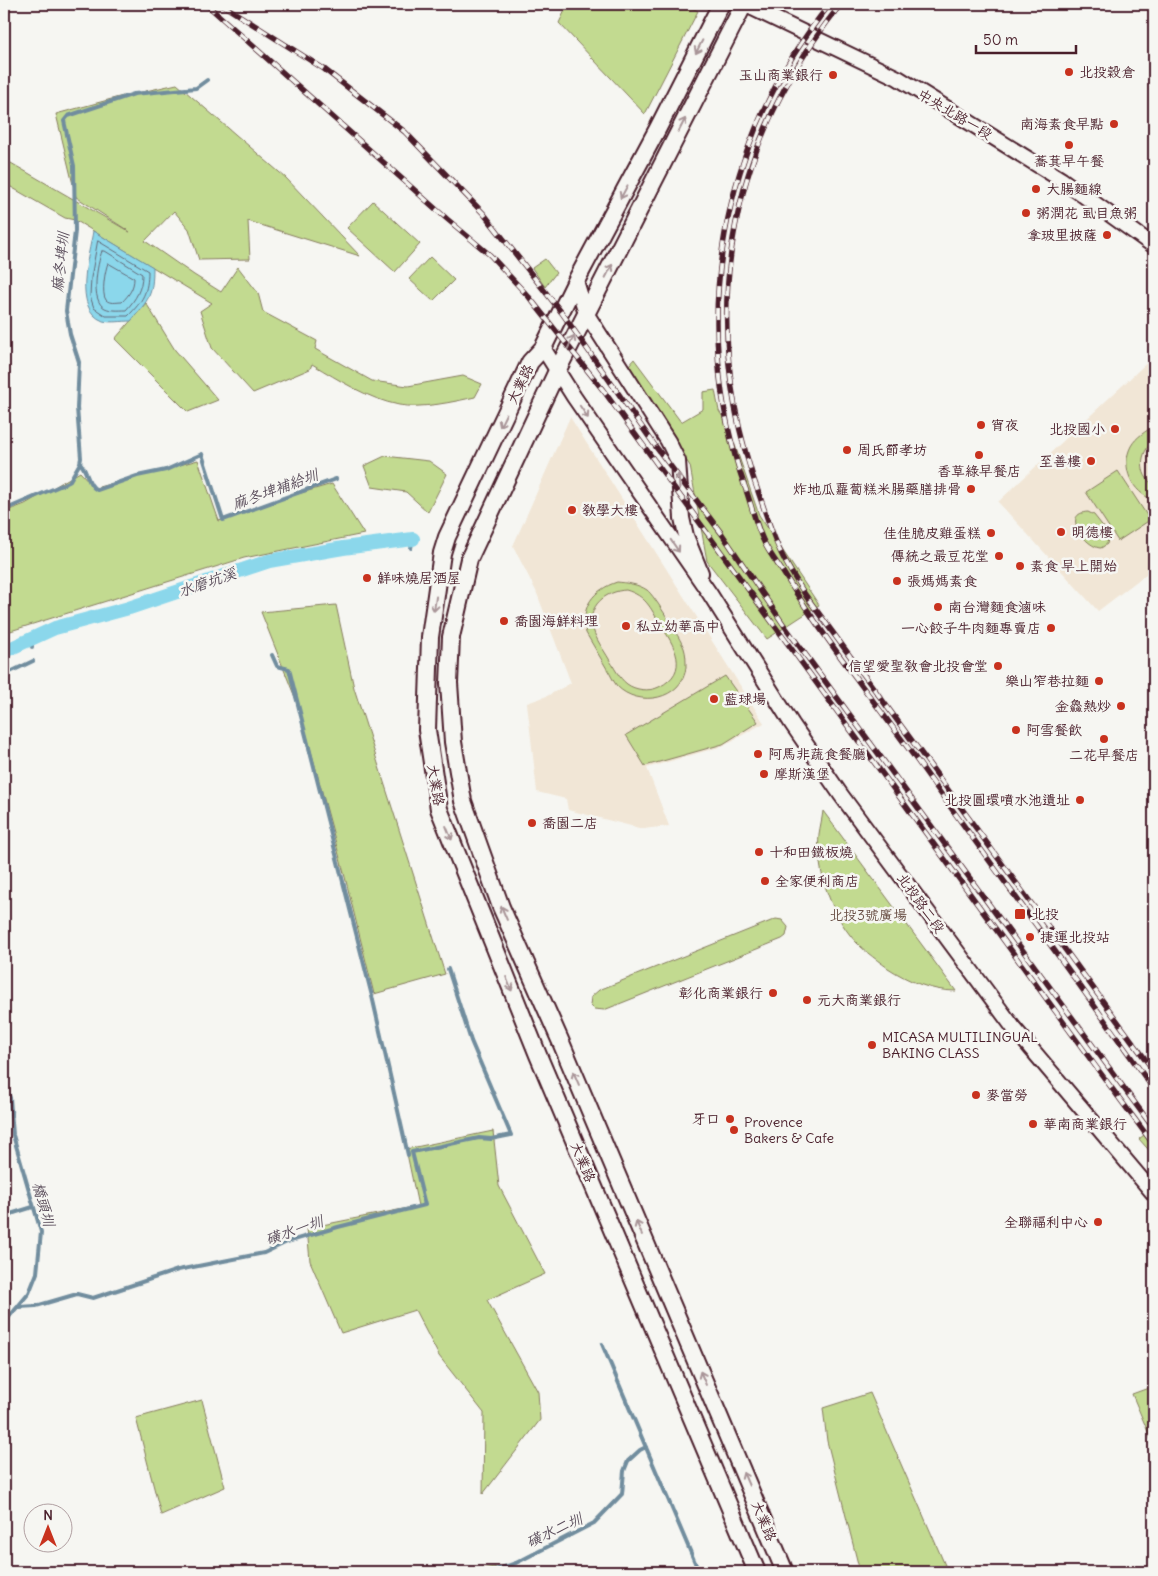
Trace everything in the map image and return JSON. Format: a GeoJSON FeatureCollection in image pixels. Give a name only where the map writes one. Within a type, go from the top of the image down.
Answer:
{"type":"FeatureCollection","features":[{"type":"Feature","properties":{"kind":"main road","name":"大業路"},"geometry":{"type":"LineString","coordinates":[[721,4],[543,348],[530,362],[447,537],[442,553],[430,637],[426,730],[439,809],[538,1055],[757,1572]]}},
{"type":"Feature","properties":{"kind":"main road","name":"大業路"},"geometry":{"type":"LineString","coordinates":[[744,4],[557,371],[470,559],[451,638],[449,693],[453,742],[463,801],[501,907],[560,1040],[786,1572]]}},
{"type":"Feature","properties":{"kind":"street","name":"中央北路一段"},"geometry":{"type":"LineString","coordinates":[[744,4],[898,78],[1062,180],[1154,246]]}},
{"type":"Feature","properties":{"kind":"street"},"geometry":{"type":"LineString","coordinates":[[576,281],[586,314],[668,441],[678,461],[682,518],[686,536],[710,594]]}},
{"type":"Feature","properties":{"kind":"street"},"geometry":{"type":"LineString","coordinates":[[543,348],[666,533],[710,594]]}},
{"type":"Feature","properties":{"kind":"street","name":"北投路二段"},"geometry":{"type":"LineString","coordinates":[[710,594],[792,724],[819,763],[977,979],[1013,1027],[1154,1194]]}},
{"type":"Feature","properties":{"kind":"shaded area","name":"北投國小"},"geometry":{"type":"Polygon","coordinates":[[[1154,356],[1154,568],[1098,611],[998,502],[1154,356]]]}},
{"type":"Feature","properties":{"kind":"shaded area","name":"私立幼華高中"},"geometry":{"type":"Polygon","coordinates":[[[570,417],[764,723],[723,746],[647,768],[669,826],[643,829],[568,810],[566,799],[537,792],[527,703],[547,696],[571,683],[536,591],[513,546],[570,417]]]}},
{"type":"Feature","properties":{"kind":"green space"},"geometry":{"type":"Polygon","coordinates":[[[568,4],[684,4],[698,11],[645,114],[559,23],[568,4]]]}},
{"type":"Feature","properties":{"kind":"green space"},"geometry":{"type":"Polygon","coordinates":[[[177,84],[286,178],[360,256],[248,221],[250,259],[199,260],[189,229],[174,211],[145,241],[221,292],[238,267],[258,293],[263,312],[317,341],[315,349],[372,381],[408,386],[463,376],[482,384],[475,397],[427,406],[399,405],[365,394],[312,364],[310,369],[253,393],[212,348],[200,311],[212,303],[75,220],[65,218],[4,183],[4,159],[130,232],[76,197],[56,114],[177,84]]]}},
{"type":"Feature","properties":{"kind":"green space"},"geometry":{"type":"Polygon","coordinates":[[[373,201],[420,244],[395,272],[347,228],[373,201]]]}},
{"type":"Feature","properties":{"kind":"green space"},"geometry":{"type":"Polygon","coordinates":[[[430,257],[454,280],[433,301],[409,279],[430,257]]]}},
{"type":"Feature","properties":{"kind":"green space"},"geometry":{"type":"Polygon","coordinates":[[[545,259],[556,273],[545,287],[532,268],[545,259]]]}},
{"type":"Feature","properties":{"kind":"green space"},"geometry":{"type":"Polygon","coordinates":[[[146,303],[175,350],[218,400],[188,412],[115,339],[146,303]]]}},
{"type":"Feature","properties":{"kind":"green space"},"geometry":{"type":"Polygon","coordinates":[[[634,359],[681,422],[703,409],[703,392],[715,390],[719,411],[728,425],[759,515],[819,605],[767,639],[707,561],[690,466],[630,374],[629,365],[634,359]]]}},
{"type":"Feature","properties":{"kind":"green space"},"geometry":{"type":"Polygon","coordinates":[[[1154,426],[1154,441],[1145,451],[1142,463],[1145,475],[1154,485],[1154,500],[1146,497],[1134,485],[1130,478],[1127,462],[1133,443],[1141,434],[1154,426]]]}},
{"type":"Feature","properties":{"kind":"green space"},"geometry":{"type":"Polygon","coordinates":[[[385,456],[429,461],[447,474],[428,512],[406,492],[372,487],[364,466],[385,456]]]}},
{"type":"Feature","properties":{"kind":"green space"},"geometry":{"type":"Polygon","coordinates":[[[198,460],[219,521],[267,503],[332,484],[364,534],[244,558],[4,633],[4,512],[25,504],[80,472],[95,488],[198,460]]]}},
{"type":"Feature","properties":{"kind":"green space"},"geometry":{"type":"Polygon","coordinates":[[[1118,471],[1150,520],[1118,541],[1086,492],[1118,471]]]}},
{"type":"Feature","properties":{"kind":"green space"},"geometry":{"type":"Polygon","coordinates":[[[1088,512],[1094,515],[1109,534],[1107,544],[1101,548],[1089,543],[1078,530],[1076,518],[1080,514],[1088,512]]]}},
{"type":"Feature","properties":{"kind":"green space"},"geometry":{"type":"Polygon","coordinates":[[[617,582],[625,583],[647,590],[661,608],[682,643],[686,657],[683,678],[677,687],[668,693],[658,697],[647,698],[636,697],[626,693],[617,686],[586,633],[585,615],[590,601],[609,585],[617,582]],[[626,590],[611,593],[599,601],[592,613],[593,629],[600,645],[624,682],[638,689],[647,690],[659,687],[669,681],[675,673],[677,657],[670,640],[650,607],[633,592],[626,590]]]}},
{"type":"Feature","properties":{"kind":"green space"},"geometry":{"type":"Polygon","coordinates":[[[336,605],[354,688],[445,974],[374,994],[300,710],[261,612],[336,605]]]}},
{"type":"Feature","properties":{"kind":"green space","name":"藍球場"},"geometry":{"type":"Polygon","coordinates":[[[725,676],[758,722],[723,744],[645,766],[626,735],[725,676]]]}},
{"type":"Feature","properties":{"kind":"green space","name":"北投3號廣場"},"geometry":{"type":"Polygon","coordinates":[[[823,811],[956,991],[929,987],[904,977],[872,957],[850,935],[830,900],[822,874],[819,834],[823,811]]]}},
{"type":"Feature","properties":{"kind":"green space"},"geometry":{"type":"Polygon","coordinates":[[[776,919],[782,920],[788,927],[786,936],[782,939],[604,1010],[594,1009],[590,1005],[591,997],[599,990],[776,919]]]}},
{"type":"Feature","properties":{"kind":"green space"},"geometry":{"type":"Polygon","coordinates":[[[1154,1127],[1154,1156],[1139,1139],[1154,1127]]]}},
{"type":"Feature","properties":{"kind":"green space"},"geometry":{"type":"Polygon","coordinates":[[[493,1131],[499,1186],[545,1274],[487,1300],[538,1392],[540,1420],[483,1494],[484,1413],[439,1356],[415,1310],[341,1333],[310,1261],[307,1228],[418,1206],[406,1149],[493,1131]]]}},
{"type":"Feature","properties":{"kind":"green space"},"geometry":{"type":"Polygon","coordinates":[[[1154,1386],[1154,1446],[1132,1394],[1154,1386]]]}},
{"type":"Feature","properties":{"kind":"green space"},"geometry":{"type":"Polygon","coordinates":[[[870,1393],[948,1572],[860,1572],[827,1441],[823,1408],[870,1393]]]}},
{"type":"Feature","properties":{"kind":"green space"},"geometry":{"type":"Polygon","coordinates":[[[202,1400],[225,1487],[161,1515],[136,1418],[202,1400]]]}},
{"type":"Feature","properties":{"kind":"green space"},"geometry":{"type":"Polygon","coordinates":[[[495,1567],[497,1572],[460,1572],[495,1567]]]}},
{"type":"Feature","properties":{"kind":"water"},"geometry":{"type":"Polygon","coordinates":[[[93,231],[153,267],[149,297],[131,321],[103,321],[94,315],[88,305],[85,294],[85,281],[93,231]]]}},
{"type":"Feature","properties":{"kind":"waterway","name":"麻冬埤圳"},"geometry":{"type":"LineString","coordinates":[[4,510],[69,482],[81,458],[77,408],[79,362],[70,334],[66,311],[75,231],[74,166],[64,121],[68,116],[134,94],[196,88],[207,80]]}},
{"type":"Feature","properties":{"kind":"waterway","name":"麻冬埤補給圳"},"geometry":{"type":"LineString","coordinates":[[80,463],[91,485],[97,490],[137,476],[166,470],[202,454],[223,520],[336,479]]}},
{"type":"Feature","properties":{"kind":"waterway"},"geometry":{"type":"LineString","coordinates":[[411,548],[413,539]]}},
{"type":"Feature","properties":{"kind":"waterway","name":"水磨坑溪"},"geometry":{"type":"LineString","coordinates":[[7,650],[55,628],[129,608],[269,561],[343,548],[413,539]]}},
{"type":"Feature","properties":{"kind":"waterway","name":"橋頭圳"},"geometry":{"type":"LineString","coordinates":[[32,639],[32,647]]}},
{"type":"Feature","properties":{"kind":"waterway"},"geometry":{"type":"LineString","coordinates":[[272,655],[277,666],[289,669],[372,996],[408,1155]]}},
{"type":"Feature","properties":{"kind":"waterway","name":"橋頭圳"},"geometry":{"type":"LineString","coordinates":[[4,675],[33,661]]}},
{"type":"Feature","properties":{"kind":"waterway","name":"磺水一圳"},"geometry":{"type":"LineString","coordinates":[[19,1307],[36,1306],[77,1294],[93,1298],[178,1270],[264,1253],[287,1242],[425,1205],[412,1152],[479,1138],[491,1139],[511,1135],[471,1041],[448,969]]}},
{"type":"Feature","properties":{"kind":"waterway","name":"橋頭圳"},"geometry":{"type":"LineString","coordinates":[[4,1083],[10,1098],[13,1135],[41,1232],[37,1273],[29,1293],[4,1323]]}},
{"type":"Feature","properties":{"kind":"waterway"},"geometry":{"type":"LineString","coordinates":[[4,1216],[33,1207]]}},
{"type":"Feature","properties":{"kind":"waterway"},"geometry":{"type":"LineString","coordinates":[[602,1344],[699,1572]]}},
{"type":"Feature","properties":{"kind":"waterway","name":"磺水二圳"},"geometry":{"type":"LineString","coordinates":[[490,1572],[516,1563],[594,1523],[622,1494],[624,1471],[628,1461],[646,1447]]}},
{"type":"Feature","properties":{"kind":"railway"},"geometry":{"type":"LineString","coordinates":[[206,4],[447,219],[490,255],[529,297],[603,390],[1154,1145]]}},
{"type":"Feature","properties":{"kind":"railway"},"geometry":{"type":"LineString","coordinates":[[221,4],[324,69],[405,132],[484,214],[562,313],[656,447],[722,534],[786,628],[1154,1129]]}},
{"type":"Feature","properties":{"kind":"railway"},"geometry":{"type":"LineString","coordinates":[[830,4],[793,56],[763,113],[740,172],[725,234],[718,297],[718,361],[728,425],[745,487],[763,539],[802,601],[1154,1090]]}},
{"type":"Feature","properties":{"kind":"railway"},"geometry":{"type":"LineString","coordinates":[[841,4],[802,59],[770,117],[748,177],[733,239],[727,303],[729,367],[740,432],[779,550],[806,596],[1154,1071]]}},
{"type":"Feature","properties":{"kind":"place","name":"北投穀倉"},"geometry":{"type":"Point","coordinates":[1069,72]}},
{"type":"Feature","properties":{"kind":"place","name":"玉山商業銀行"},"geometry":{"type":"Point","coordinates":[833,75]}},
{"type":"Feature","properties":{"kind":"place","name":"南海素食早點"},"geometry":{"type":"Point","coordinates":[1114,124]}},
{"type":"Feature","properties":{"kind":"place","name":"蕎萁早午餐"},"geometry":{"type":"Point","coordinates":[1069,145]}},
{"type":"Feature","properties":{"kind":"place","name":"大腸麵線"},"geometry":{"type":"Point","coordinates":[1036,189]}},
{"type":"Feature","properties":{"kind":"place","name":"粥潤花 虱目魚粥"},"geometry":{"type":"Point","coordinates":[1026,213]}},
{"type":"Feature","properties":{"kind":"place","name":"拿玻里披薩"},"geometry":{"type":"Point","coordinates":[1107,235]}},
{"type":"Feature","properties":{"kind":"place","name":"宵夜"},"geometry":{"type":"Point","coordinates":[981,425]}},
{"type":"Feature","properties":{"kind":"place","name":"北投國小"},"geometry":{"type":"Point","coordinates":[1115,429]}},
{"type":"Feature","properties":{"kind":"place","name":"周氏節孝坊"},"geometry":{"type":"Point","coordinates":[847,450]}},
{"type":"Feature","properties":{"kind":"place","name":"香草綠早餐店"},"geometry":{"type":"Point","coordinates":[979,455]}},
{"type":"Feature","properties":{"kind":"place","name":"至善樓"},"geometry":{"type":"Point","coordinates":[1091,461]}},
{"type":"Feature","properties":{"kind":"place","name":"炸地瓜蘿蔔糕米腸藥膳排骨"},"geometry":{"type":"Point","coordinates":[971,489]}},
{"type":"Feature","properties":{"kind":"place","name":"教學大樓"},"geometry":{"type":"Point","coordinates":[572,510]}},
{"type":"Feature","properties":{"kind":"place","name":"明德樓"},"geometry":{"type":"Point","coordinates":[1061,532]}},
{"type":"Feature","properties":{"kind":"place","name":"佳佳脆皮雞蛋糕"},"geometry":{"type":"Point","coordinates":[991,533]}},
{"type":"Feature","properties":{"kind":"place","name":"傳統之最豆花堂"},"geometry":{"type":"Point","coordinates":[999,556]}},
{"type":"Feature","properties":{"kind":"place","name":"素食 早上開始"},"geometry":{"type":"Point","coordinates":[1020,566]}},
{"type":"Feature","properties":{"kind":"place","name":"鮮味燒居酒屋"},"geometry":{"type":"Point","coordinates":[367,578]}},
{"type":"Feature","properties":{"kind":"place","name":"張媽媽素食"},"geometry":{"type":"Point","coordinates":[897,581]}},
{"type":"Feature","properties":{"kind":"place","name":"南台灣麵食滷味"},"geometry":{"type":"Point","coordinates":[938,607]}},
{"type":"Feature","properties":{"kind":"place","name":"喬園海鮮料理"},"geometry":{"type":"Point","coordinates":[504,621]}},
{"type":"Feature","properties":{"kind":"place","name":"私立幼華高中"},"geometry":{"type":"Point","coordinates":[626,626]}},
{"type":"Feature","properties":{"kind":"place","name":"一心餃子牛肉麵專賣店"},"geometry":{"type":"Point","coordinates":[1051,628]}},
{"type":"Feature","properties":{"kind":"place","name":"信望愛聖教會北投會堂"},"geometry":{"type":"Point","coordinates":[998,666]}},
{"type":"Feature","properties":{"kind":"place","name":"樂山窄巷拉麵"},"geometry":{"type":"Point","coordinates":[1099,681]}},
{"type":"Feature","properties":{"kind":"place","name":"藍球場"},"geometry":{"type":"Point","coordinates":[714,699]}},
{"type":"Feature","properties":{"kind":"place","name":"金鱻熱炒"},"geometry":{"type":"Point","coordinates":[1121,706]}},
{"type":"Feature","properties":{"kind":"place","name":"阿雪餐飲"},"geometry":{"type":"Point","coordinates":[1016,730]}},
{"type":"Feature","properties":{"kind":"place","name":"二花早餐店"},"geometry":{"type":"Point","coordinates":[1104,739]}},
{"type":"Feature","properties":{"kind":"place","name":"阿馬非蔬食餐廳"},"geometry":{"type":"Point","coordinates":[758,754]}},
{"type":"Feature","properties":{"kind":"place","name":"摩斯漢堡"},"geometry":{"type":"Point","coordinates":[764,774]}},
{"type":"Feature","properties":{"kind":"place","name":"北投圓環噴水池遺址"},"geometry":{"type":"Point","coordinates":[1080,800]}},
{"type":"Feature","properties":{"kind":"place","name":"喬園二店"},"geometry":{"type":"Point","coordinates":[532,823]}},
{"type":"Feature","properties":{"kind":"place","name":"十和田鐵板燒"},"geometry":{"type":"Point","coordinates":[759,852]}},
{"type":"Feature","properties":{"kind":"place","name":"全家便利商店"},"geometry":{"type":"Point","coordinates":[765,881]}},
{"type":"Feature","properties":{"kind":"place","name":"北投"},"geometry":{"type":"Point","coordinates":[1020,914]}},
{"type":"Feature","properties":{"kind":"place","name":"捷運北投站"},"geometry":{"type":"Point","coordinates":[1030,937]}},
{"type":"Feature","properties":{"kind":"place","name":"彰化商業銀行"},"geometry":{"type":"Point","coordinates":[773,993]}},
{"type":"Feature","properties":{"kind":"place","name":"元大商業銀行"},"geometry":{"type":"Point","coordinates":[807,1000]}},
{"type":"Feature","properties":{"kind":"place","name":"MICASA MULTILINGUAL BAKING CLASS"},"geometry":{"type":"Point","coordinates":[872,1045]}},
{"type":"Feature","properties":{"kind":"place","name":"麥當勞"},"geometry":{"type":"Point","coordinates":[976,1095]}},
{"type":"Feature","properties":{"kind":"place","name":"牙口"},"geometry":{"type":"Point","coordinates":[730,1119]}},
{"type":"Feature","properties":{"kind":"place","name":"華南商業銀行"},"geometry":{"type":"Point","coordinates":[1033,1124]}},
{"type":"Feature","properties":{"kind":"place","name":"Provence Bakers & Cafe"},"geometry":{"type":"Point","coordinates":[734,1130]}},
{"type":"Feature","properties":{"kind":"place","name":"全聯福利中心"},"geometry":{"type":"Point","coordinates":[1098,1222]}}]}
